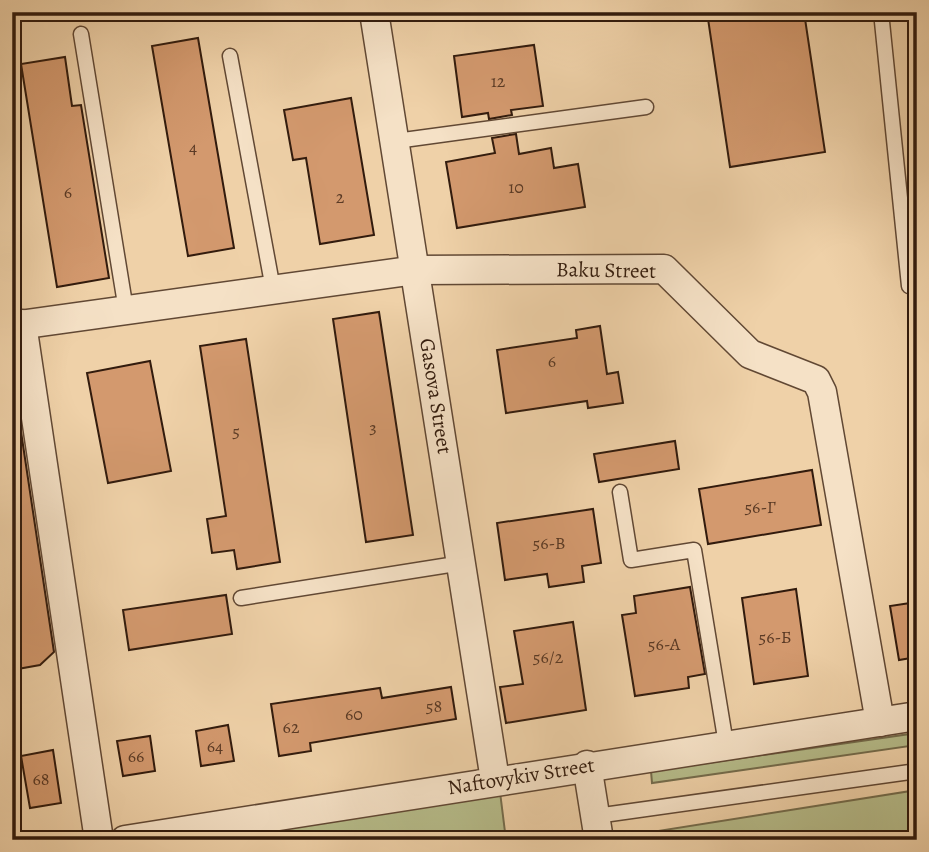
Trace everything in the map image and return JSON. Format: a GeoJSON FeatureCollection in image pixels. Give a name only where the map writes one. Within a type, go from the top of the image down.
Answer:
{"type":"FeatureCollection","features":[{"type":"Feature","properties":{"kind":"street","name":"Gasova Street"},"geometry":{"type":"LineString","coordinates":[[374,12],[495,780]]}},
{"type":"Feature","properties":{"kind":"street","name":"Baku Street"},"geometry":{"type":"LineString","coordinates":[[17,325],[416,270],[664,268],[750,354],[816,380],[822,393],[880,722]]}},
{"type":"Feature","properties":{"kind":"street"},"geometry":{"type":"LineString","coordinates":[[17,325],[99,840]]}},
{"type":"Feature","properties":{"kind":"street","name":"Naftovykiv Street"},"geometry":{"type":"LineString","coordinates":[[133,839],[587,765],[917,716]]}},
{"type":"Feature","properties":{"kind":"street"},"geometry":{"type":"LineString","coordinates":[[587,765],[597,828]]}},
{"type":"Feature","properties":{"kind":"lane"},"geometry":{"type":"LineString","coordinates":[[881,12],[909,286],[917,285]]}},
{"type":"Feature","properties":{"kind":"lane"},"geometry":{"type":"LineString","coordinates":[[81,34],[126,310]]}},
{"type":"Feature","properties":{"kind":"lane"},"geometry":{"type":"LineString","coordinates":[[230,56],[273,289]]}},
{"type":"Feature","properties":{"kind":"lane"},"geometry":{"type":"LineString","coordinates":[[396,141],[646,107]]}},
{"type":"Feature","properties":{"kind":"lane"},"geometry":{"type":"LineString","coordinates":[[620,492],[631,560],[694,550],[726,744]]}},
{"type":"Feature","properties":{"kind":"lane"},"geometry":{"type":"LineString","coordinates":[[241,598],[462,564]]}},
{"type":"Feature","properties":{"kind":"lane"},"geometry":{"type":"LineString","coordinates":[[597,828],[917,771]]}},
{"type":"Feature","properties":{"kind":"green space"},"geometry":{"type":"Polygon","coordinates":[[[917,733],[917,745],[652,783],[651,771],[917,733]]]}},
{"type":"Feature","properties":{"kind":"green space"},"geometry":{"type":"Polygon","coordinates":[[[917,790],[917,840],[620,840],[620,837],[917,790]]]}},
{"type":"Feature","properties":{"kind":"green space"},"geometry":{"type":"Polygon","coordinates":[[[500,792],[506,840],[211,840],[500,792]]]}},
{"type":"Feature","properties":{"kind":"building"},"geometry":{"type":"Polygon","coordinates":[[[707,12],[804,12],[825,152],[730,167],[707,12]]]}},
{"type":"Feature","properties":{"kind":"building"},"geometry":{"type":"Polygon","coordinates":[[[198,38],[234,248],[188,256],[152,46],[198,38]]]}},
{"type":"Feature","properties":{"kind":"building"},"geometry":{"type":"Polygon","coordinates":[[[534,45],[543,106],[511,110],[512,115],[489,119],[488,113],[462,117],[454,56],[534,45]]]}},
{"type":"Feature","properties":{"kind":"building"},"geometry":{"type":"Polygon","coordinates":[[[65,57],[72,106],[81,105],[109,278],[57,287],[21,64],[65,57]]]}},
{"type":"Feature","properties":{"kind":"building"},"geometry":{"type":"Polygon","coordinates":[[[351,98],[374,235],[320,244],[306,158],[293,160],[284,110],[351,98]]]}},
{"type":"Feature","properties":{"kind":"building"},"geometry":{"type":"Polygon","coordinates":[[[516,134],[519,154],[551,148],[554,168],[578,164],[585,207],[457,228],[446,162],[495,153],[492,138],[516,134]]]}},
{"type":"Feature","properties":{"kind":"building"},"geometry":{"type":"Polygon","coordinates":[[[379,312],[413,535],[366,542],[333,319],[379,312]]]}},
{"type":"Feature","properties":{"kind":"building"},"geometry":{"type":"Polygon","coordinates":[[[600,326],[607,374],[618,372],[623,403],[588,408],[587,401],[506,413],[497,350],[577,338],[576,330],[600,326]]]}},
{"type":"Feature","properties":{"kind":"building"},"geometry":{"type":"Polygon","coordinates":[[[246,339],[280,562],[237,569],[234,550],[212,553],[207,519],[226,516],[200,346],[246,339]]]}},
{"type":"Feature","properties":{"kind":"building"},"geometry":{"type":"Polygon","coordinates":[[[150,361],[171,471],[108,483],[87,373],[150,361]]]}},
{"type":"Feature","properties":{"kind":"building"},"geometry":{"type":"Polygon","coordinates":[[[17,405],[54,652],[40,665],[12,670],[12,406],[17,405]]]}},
{"type":"Feature","properties":{"kind":"building"},"geometry":{"type":"Polygon","coordinates":[[[675,441],[679,469],[599,482],[594,454],[675,441]]]}},
{"type":"Feature","properties":{"kind":"building"},"geometry":{"type":"Polygon","coordinates":[[[812,470],[821,525],[708,544],[699,489],[812,470]]]}},
{"type":"Feature","properties":{"kind":"building"},"geometry":{"type":"Polygon","coordinates":[[[593,509],[601,563],[582,566],[584,582],[549,587],[547,574],[505,580],[497,523],[593,509]]]}},
{"type":"Feature","properties":{"kind":"building"},"geometry":{"type":"Polygon","coordinates":[[[690,587],[705,674],[688,677],[689,688],[635,696],[622,615],[636,613],[634,596],[690,587]]]}},
{"type":"Feature","properties":{"kind":"building"},"geometry":{"type":"Polygon","coordinates":[[[796,589],[808,676],[754,684],[742,598],[796,589]]]}},
{"type":"Feature","properties":{"kind":"building"},"geometry":{"type":"Polygon","coordinates":[[[226,595],[232,634],[129,650],[123,610],[226,595]]]}},
{"type":"Feature","properties":{"kind":"building"},"geometry":{"type":"Polygon","coordinates":[[[917,602],[917,657],[899,660],[890,606],[917,602]]]}},
{"type":"Feature","properties":{"kind":"building"},"geometry":{"type":"Polygon","coordinates":[[[573,622],[586,710],[506,723],[500,687],[523,684],[514,631],[573,622]]]}},
{"type":"Feature","properties":{"kind":"building"},"geometry":{"type":"Polygon","coordinates":[[[451,687],[456,719],[310,743],[311,751],[279,756],[271,704],[380,688],[382,698],[451,687]]]}},
{"type":"Feature","properties":{"kind":"building"},"geometry":{"type":"Polygon","coordinates":[[[228,725],[234,761],[201,766],[196,731],[228,725]]]}},
{"type":"Feature","properties":{"kind":"building"},"geometry":{"type":"Polygon","coordinates":[[[150,736],[155,771],[123,776],[117,741],[150,736]]]}},
{"type":"Feature","properties":{"kind":"building"},"geometry":{"type":"Polygon","coordinates":[[[53,750],[61,803],[30,808],[21,756],[53,750]]]}}]}
